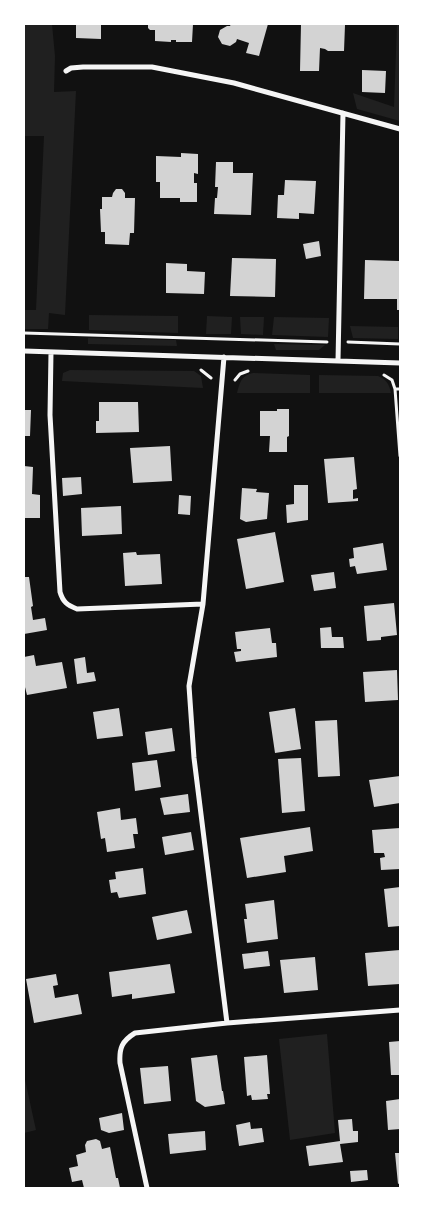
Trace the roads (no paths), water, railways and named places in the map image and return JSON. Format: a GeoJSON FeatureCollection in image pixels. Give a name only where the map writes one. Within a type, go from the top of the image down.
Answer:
{"type":"FeatureCollection","features":[{"type":"Feature","properties":{"kind":"street"},"geometry":{"type":"LineString","coordinates":[[66,71],[71,68],[83,67],[152,67],[234,82],[400,129]]}},
{"type":"Feature","properties":{"kind":"street"},"geometry":{"type":"LineString","coordinates":[[338,361],[343,113]]}},
{"type":"Feature","properties":{"kind":"street"},"geometry":{"type":"LineString","coordinates":[[24,351],[400,363]]}},
{"type":"Feature","properties":{"kind":"street"},"geometry":{"type":"LineString","coordinates":[[51,352],[50,415],[60,592],[63,600],[69,606],[78,609],[203,604]]}},
{"type":"Feature","properties":{"kind":"street"},"geometry":{"type":"LineString","coordinates":[[224,357],[203,604],[189,686],[194,758],[227,1023]]}},
{"type":"Feature","properties":{"kind":"street"},"geometry":{"type":"LineString","coordinates":[[147,1188],[120,1063],[119,1053],[122,1044],[127,1038],[135,1033],[227,1023],[400,1010]]}}]}
